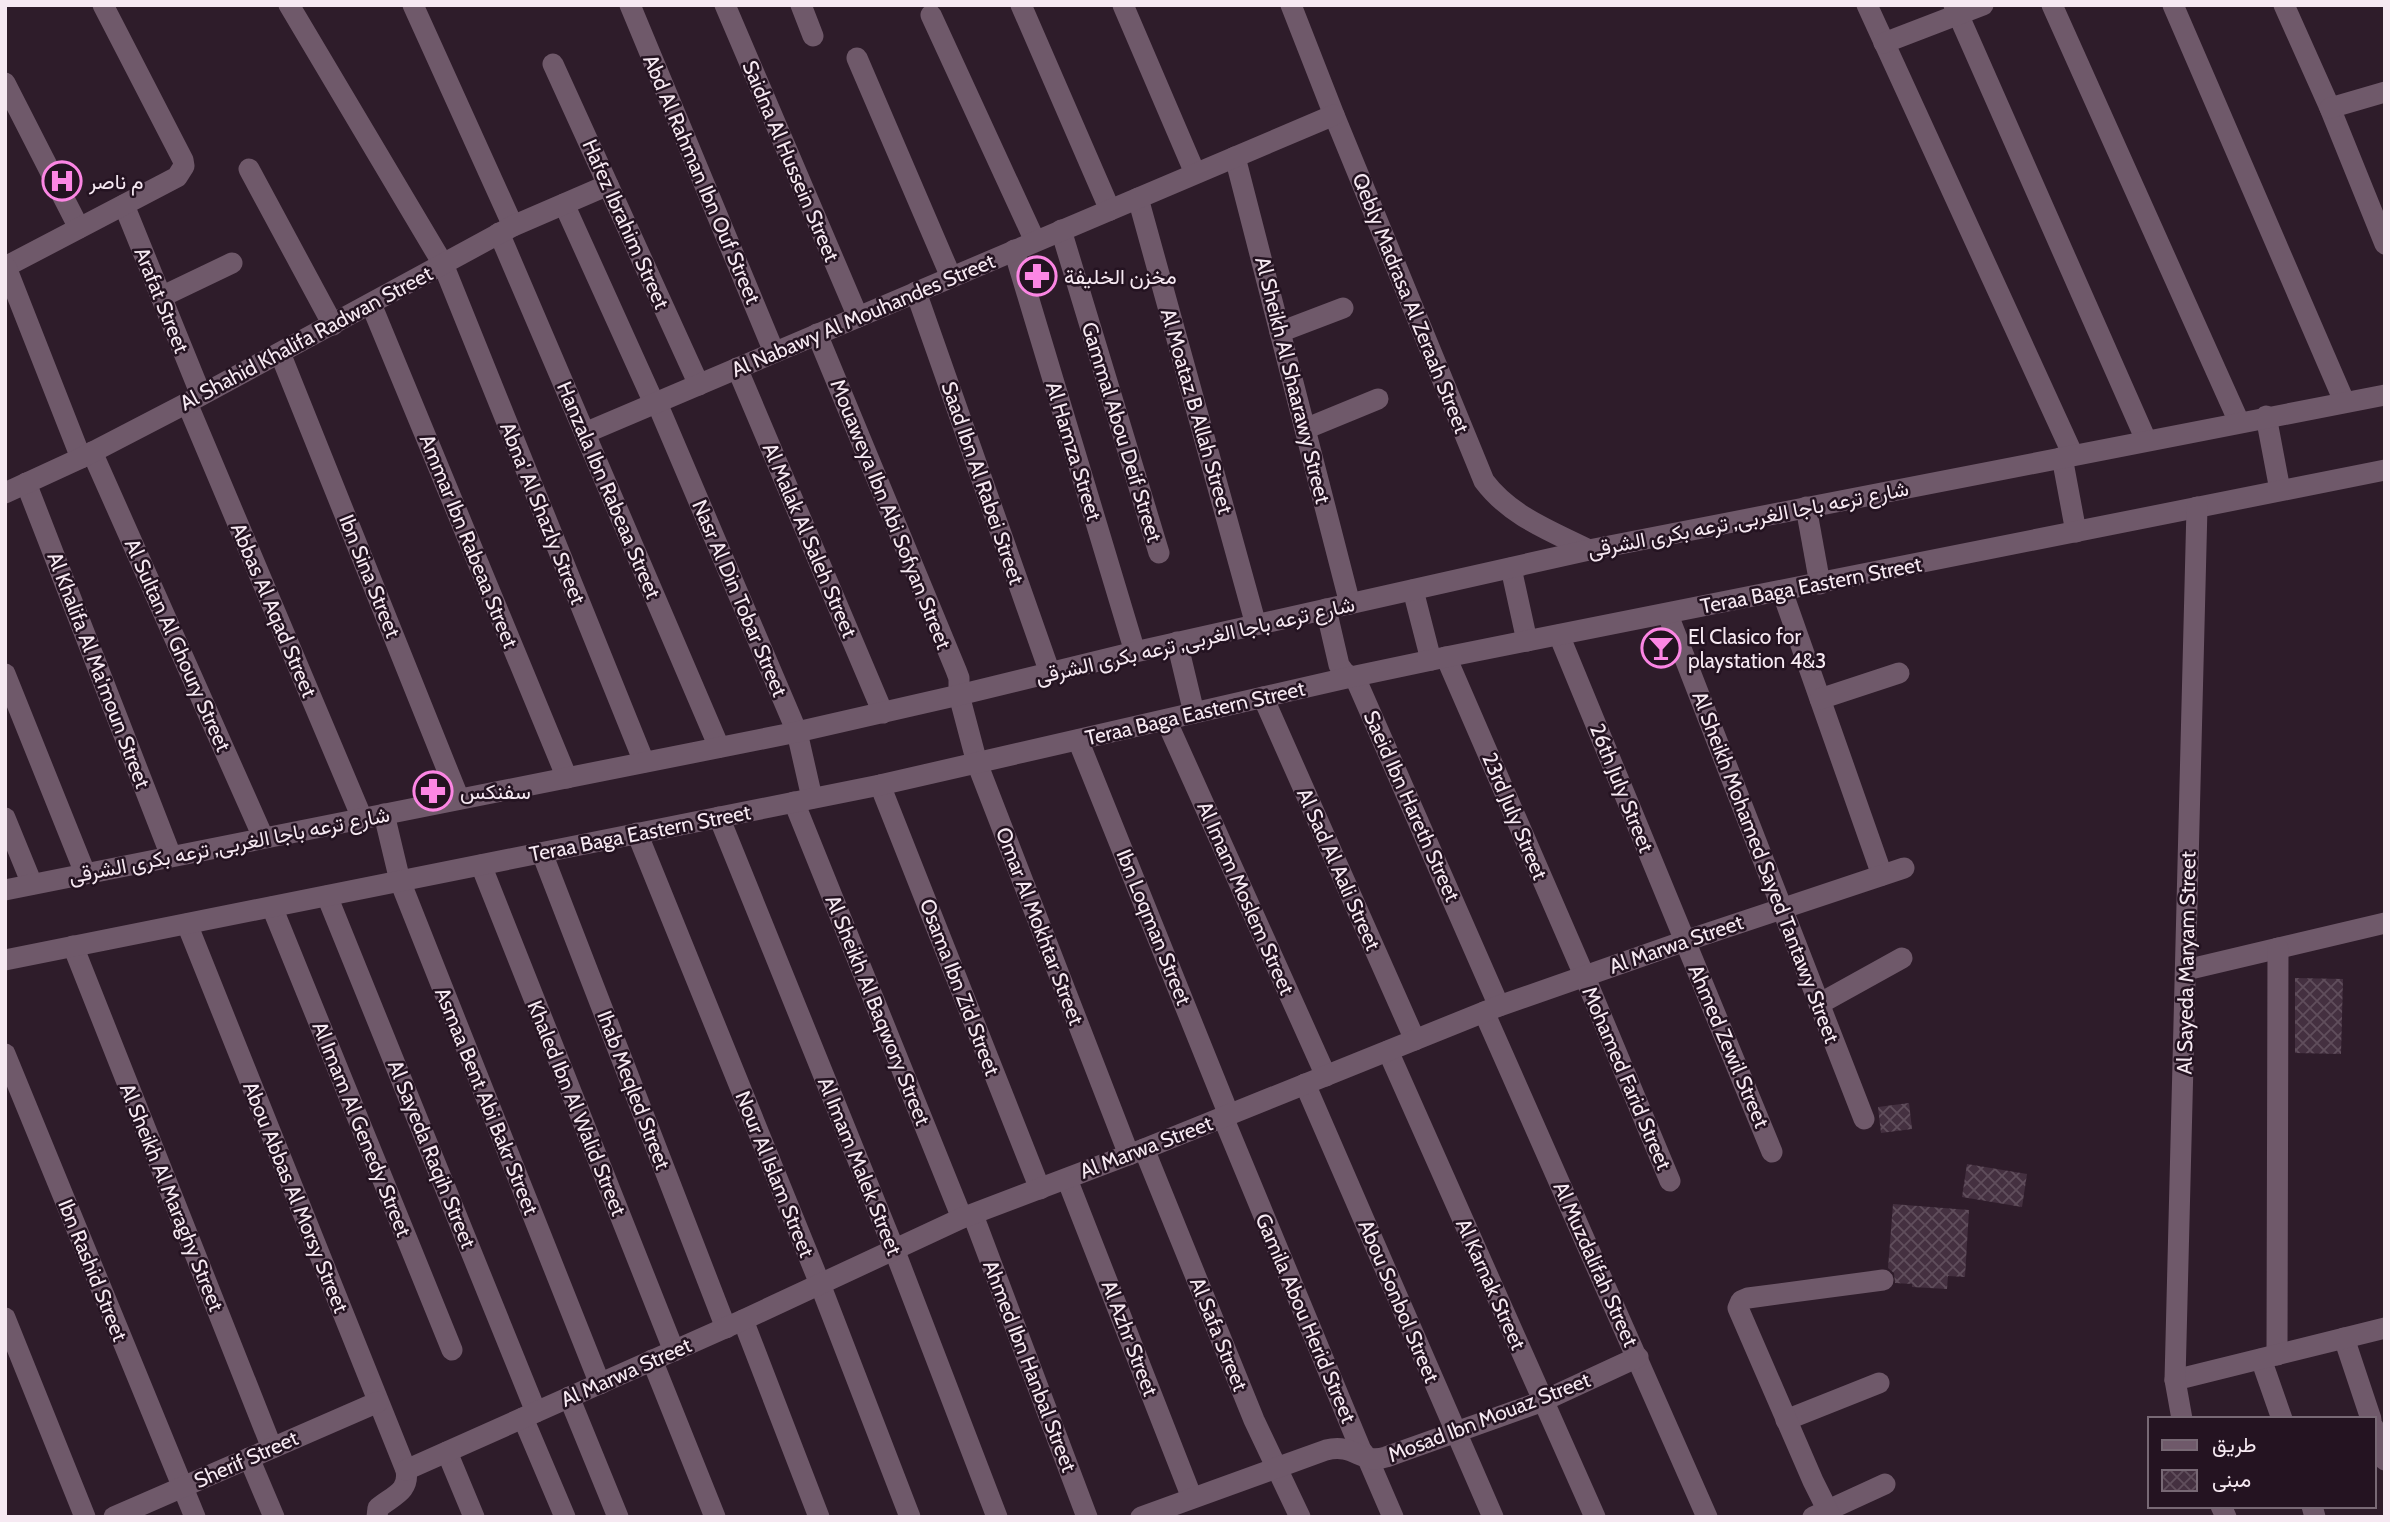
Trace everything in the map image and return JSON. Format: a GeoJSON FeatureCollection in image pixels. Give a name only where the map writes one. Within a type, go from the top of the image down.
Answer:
{"type":"FeatureCollection","features":[{"type":"Feature","properties":{"kind":"street"},"geometry":{"type":"LineString","coordinates":[[6,267],[177,177],[184,166],[103,5]]}},
{"type":"Feature","properties":{"kind":"street","name":"Abna' Al Shazly Street"},"geometry":{"type":"LineString","coordinates":[[289,5],[443,264],[644,762]]}},
{"type":"Feature","properties":{"kind":"street","name":"Hanzala Ibn Rabeaa Street"},"geometry":{"type":"LineString","coordinates":[[413,5],[506,229],[585,433],[719,747]]}},
{"type":"Feature","properties":{"kind":"street","name":"Abd Al Rahman Ibn Ouf Street"},"geometry":{"type":"LineString","coordinates":[[629,5],[775,352]]}},
{"type":"Feature","properties":{"kind":"street","name":"Saidna Al Hussein Street"},"geometry":{"type":"LineString","coordinates":[[725,5],[858,317]]}},
{"type":"Feature","properties":{"kind":"street"},"geometry":{"type":"LineString","coordinates":[[801,5],[813,36]]}},
{"type":"Feature","properties":{"kind":"street"},"geometry":{"type":"LineString","coordinates":[[1021,5],[1110,210]]}},
{"type":"Feature","properties":{"kind":"street"},"geometry":{"type":"LineString","coordinates":[[1123,5],[1195,173]]}},
{"type":"Feature","properties":{"kind":"street","name":"Qebly Madrasa Al Zeraah Street"},"geometry":{"type":"LineString","coordinates":[[1292,5],[1334,115],[1484,481],[1508,508],[1589,550]]}},
{"type":"Feature","properties":{"kind":"street"},"geometry":{"type":"LineString","coordinates":[[1867,5],[2067,456],[2076,532]]}},
{"type":"Feature","properties":{"kind":"street"},"geometry":{"type":"LineString","coordinates":[[1884,43],[1956,10],[1983,5]]}},
{"type":"Feature","properties":{"kind":"street"},"geometry":{"type":"LineString","coordinates":[[2052,5],[2239,422]]}},
{"type":"Feature","properties":{"kind":"street"},"geometry":{"type":"LineString","coordinates":[[2173,5],[2344,401]]}},
{"type":"Feature","properties":{"kind":"street"},"geometry":{"type":"LineString","coordinates":[[2284,5],[2330,108],[2385,244]]}},
{"type":"Feature","properties":{"kind":"street"},"geometry":{"type":"LineString","coordinates":[[1956,10],[2146,440]]}},
{"type":"Feature","properties":{"kind":"street"},"geometry":{"type":"LineString","coordinates":[[932,15],[1035,242]]}},
{"type":"Feature","properties":{"kind":"street"},"geometry":{"type":"LineString","coordinates":[[857,58],[951,277]]}},
{"type":"Feature","properties":{"kind":"street","name":"Hafez Ibrahim Street"},"geometry":{"type":"LineString","coordinates":[[553,64],[699,384]]}},
{"type":"Feature","properties":{"kind":"street"},"geometry":{"type":"LineString","coordinates":[[5,83],[79,228]]}},
{"type":"Feature","properties":{"kind":"street"},"geometry":{"type":"LineString","coordinates":[[2330,108],[2385,92]]}},
{"type":"Feature","properties":{"kind":"street","name":"Al Nabawy Al Mouhandes Street"},"geometry":{"type":"LineString","coordinates":[[585,433],[1334,115]]}},
{"type":"Feature","properties":{"kind":"street","name":"Al Sheikh Al Shaarawy Street"},"geometry":{"type":"LineString","coordinates":[[1235,156],[1350,604]]}},
{"type":"Feature","properties":{"kind":"street"},"geometry":{"type":"LineString","coordinates":[[248,169],[333,325]]}},
{"type":"Feature","properties":{"kind":"street","name":"Al Shahid Khalifa Radwan Street"},"geometry":{"type":"LineString","coordinates":[[5,494],[194,399],[506,229],[608,185]]}},
{"type":"Feature","properties":{"kind":"street","name":"Al Moataz B Allah Street"},"geometry":{"type":"LineString","coordinates":[[1138,198],[1256,625]]}},
{"type":"Feature","properties":{"kind":"street","name":"Nasr Al Din Tobar Street"},"geometry":{"type":"LineString","coordinates":[[564,204],[656,403],[797,732],[803,800]]}},
{"type":"Feature","properties":{"kind":"street","name":"Arafat Street"},"geometry":{"type":"LineString","coordinates":[[124,205],[161,297],[194,399]]}},
{"type":"Feature","properties":{"kind":"street","name":"Gammal Abou Deif Street"},"geometry":{"type":"LineString","coordinates":[[1061,230],[1158,553]]}},
{"type":"Feature","properties":{"kind":"street","name":"Al Hamza Street"},"geometry":{"type":"LineString","coordinates":[[1014,250],[1135,652]]}},
{"type":"Feature","properties":{"kind":"street"},"geometry":{"type":"LineString","coordinates":[[161,297],[232,263]]}},
{"type":"Feature","properties":{"kind":"street","name":"Al Sultan Al Ghoury Street"},"geometry":{"type":"LineString","coordinates":[[6,267],[87,455],[263,837]]}},
{"type":"Feature","properties":{"kind":"street","name":"Saad Ibn Al Rabei Street"},"geometry":{"type":"LineString","coordinates":[[916,292],[1050,673]]}},
{"type":"Feature","properties":{"kind":"street","name":"Ammar Ibn Rabeaa Street"},"geometry":{"type":"LineString","coordinates":[[371,304],[567,778]]}},
{"type":"Feature","properties":{"kind":"street"},"geometry":{"type":"LineString","coordinates":[[1280,332],[1343,309]]}},
{"type":"Feature","properties":{"kind":"street","name":"Mouaweya Ibn Abi Sofyan Street"},"geometry":{"type":"LineString","coordinates":[[817,334],[956,670],[959,695]]}},
{"type":"Feature","properties":{"kind":"street","name":"Ibn Sina Street"},"geometry":{"type":"LineString","coordinates":[[280,353],[459,799]]}},
{"type":"Feature","properties":{"kind":"street","name":"Al Malak Al Saleh Street"},"geometry":{"type":"LineString","coordinates":[[737,368],[883,712]]}},
{"type":"Feature","properties":{"kind":"street","name":"شارع ترعه باجا الغربى, ترعه بكرى الشرقى"},"geometry":{"type":"LineString","coordinates":[[5,890],[797,732],[1177,642],[1589,550],[2266,416],[2385,395]]}},
{"type":"Feature","properties":{"kind":"street","name":"Abbas Al Aqad Street"},"geometry":{"type":"LineString","coordinates":[[194,399],[362,818]]}},
{"type":"Feature","properties":{"kind":"street"},"geometry":{"type":"LineString","coordinates":[[1305,429],[1378,399]]}},
{"type":"Feature","properties":{"kind":"street"},"geometry":{"type":"LineString","coordinates":[[2266,416],[2280,490]]}},
{"type":"Feature","properties":{"kind":"street","name":"Teraa Baga Eastern Street"},"geometry":{"type":"LineString","coordinates":[[5,960],[880,785],[1438,659],[2385,470]]}},
{"type":"Feature","properties":{"kind":"street","name":"Al Khalifa Al Ma'moun Street"},"geometry":{"type":"LineString","coordinates":[[26,484],[171,856]]}},
{"type":"Feature","properties":{"kind":"street"},"geometry":{"type":"LineString","coordinates":[[1806,507],[1820,584]]}},
{"type":"Feature","properties":{"kind":"street","name":"Al Sayeda Maryam Street"},"geometry":{"type":"LineString","coordinates":[[2182,1417],[2175,1380],[2197,507]]}},
{"type":"Feature","properties":{"kind":"street"},"geometry":{"type":"LineString","coordinates":[[1511,568],[1527,641]]}},
{"type":"Feature","properties":{"kind":"street","name":"23rd July Street"},"geometry":{"type":"LineString","coordinates":[[1413,590],[1438,659],[1584,975]]}},
{"type":"Feature","properties":{"kind":"street"},"geometry":{"type":"LineString","coordinates":[[1782,591],[1882,875]]}},
{"type":"Feature","properties":{"kind":"street","name":"Saeid Ibn Hareth Street"},"geometry":{"type":"LineString","coordinates":[[1326,609],[1339,665],[1357,682],[1492,1009]]}},
{"type":"Feature","properties":{"kind":"street","name":"Al Sheikh Mohamed Sayed Tantawy Street"},"geometry":{"type":"LineString","coordinates":[[1668,615],[1864,1119]]}},
{"type":"Feature","properties":{"kind":"street","name":"26th July Street"},"geometry":{"type":"LineString","coordinates":[[1559,635],[1685,941]]}},
{"type":"Feature","properties":{"kind":"street"},"geometry":{"type":"LineString","coordinates":[[1177,642],[1194,713]]}},
{"type":"Feature","properties":{"kind":"street"},"geometry":{"type":"LineString","coordinates":[[1820,699],[1899,673]]}},
{"type":"Feature","properties":{"kind":"street"},"geometry":{"type":"LineString","coordinates":[[5,674],[85,873]]}},
{"type":"Feature","properties":{"kind":"street","name":"Omar Al Mokhtar Street"},"geometry":{"type":"LineString","coordinates":[[959,695],[977,763],[1136,1152]]}},
{"type":"Feature","properties":{"kind":"street","name":"Al Sad Al Aali Street"},"geometry":{"type":"LineString","coordinates":[[1263,697],[1415,1040]]}},
{"type":"Feature","properties":{"kind":"street","name":"Al Imam Moslem Street"},"geometry":{"type":"LineString","coordinates":[[1166,720],[1326,1076]]}},
{"type":"Feature","properties":{"kind":"street","name":"Ibn Loqman Street"},"geometry":{"type":"LineString","coordinates":[[1078,740],[1226,1116]]}},
{"type":"Feature","properties":{"kind":"street","name":"Osama Ibn Zid Street"},"geometry":{"type":"LineString","coordinates":[[880,785],[1040,1189]]}},
{"type":"Feature","properties":{"kind":"street","name":"Al Sheikh Al Baqwory Street"},"geometry":{"type":"LineString","coordinates":[[803,800],[967,1217]]}},
{"type":"Feature","properties":{"kind":"street","name":"Asmaa Bent Abi Bakr Street"},"geometry":{"type":"LineString","coordinates":[[384,814],[400,881],[600,1384]]}},
{"type":"Feature","properties":{"kind":"street","name":"Al Imam Malek Street"},"geometry":{"type":"LineString","coordinates":[[719,817],[894,1250],[997,1517]]}},
{"type":"Feature","properties":{"kind":"street"},"geometry":{"type":"LineString","coordinates":[[5,818],[32,884]]}},
{"type":"Feature","properties":{"kind":"street","name":"Nour Al Islam Street"},"geometry":{"type":"LineString","coordinates":[[637,833],[820,1284],[910,1517]]}},
{"type":"Feature","properties":{"kind":"street","name":"Ihab Meqled Street"},"geometry":{"type":"LineString","coordinates":[[542,853],[734,1324],[818,1517]]}},
{"type":"Feature","properties":{"kind":"street","name":"Khaled Ibn Al Walid Street"},"geometry":{"type":"LineString","coordinates":[[481,865],[674,1351]]}},
{"type":"Feature","properties":{"kind":"street","name":"Al Marwa Street"},"geometry":{"type":"LineString","coordinates":[[406,1470],[967,1217],[1492,1009],[1584,975],[1905,868]]}},
{"type":"Feature","properties":{"kind":"street","name":"Al Sayeda Raqih Street"},"geometry":{"type":"LineString","coordinates":[[327,896],[530,1415],[565,1517]]}},
{"type":"Feature","properties":{"kind":"street","name":"Al Imam Al Genedy Street"},"geometry":{"type":"LineString","coordinates":[[272,907],[452,1350]]}},
{"type":"Feature","properties":{"kind":"street"},"geometry":{"type":"LineString","coordinates":[[2186,971],[2385,923]]}},
{"type":"Feature","properties":{"kind":"street","name":"Abou Abbas Al Morsy Street"},"geometry":{"type":"LineString","coordinates":[[187,924],[406,1470]]}},
{"type":"Feature","properties":{"kind":"street","name":"Ahmed Zewil Street"},"geometry":{"type":"LineString","coordinates":[[1685,941],[1772,1152]]}},
{"type":"Feature","properties":{"kind":"street","name":"Al Sheikh Al Maraghy Street"},"geometry":{"type":"LineString","coordinates":[[73,946],[272,1448]]}},
{"type":"Feature","properties":{"kind":"street"},"geometry":{"type":"LineString","coordinates":[[2278,948],[2269,1357],[2282,1417]]}},
{"type":"Feature","properties":{"kind":"street"},"geometry":{"type":"LineString","coordinates":[[1819,1004],[1902,957]]}},
{"type":"Feature","properties":{"kind":"street","name":"Mohamed Farid Street"},"geometry":{"type":"LineString","coordinates":[[1584,975],[1670,1181]]}},
{"type":"Feature","properties":{"kind":"street","name":"Al Muzdalifah Street"},"geometry":{"type":"LineString","coordinates":[[1492,1009],[1707,1517]]}},
{"type":"Feature","properties":{"kind":"street","name":"Al Karnak Street"},"geometry":{"type":"LineString","coordinates":[[1388,1051],[1595,1517]]}},
{"type":"Feature","properties":{"kind":"street","name":"Ibn Rashid Street"},"geometry":{"type":"LineString","coordinates":[[5,1054],[195,1517]]}},
{"type":"Feature","properties":{"kind":"street","name":"Abou Sonbol Street"},"geometry":{"type":"LineString","coordinates":[[1305,1084],[1493,1517]]}},
{"type":"Feature","properties":{"kind":"street","name":"Gamila Abou Herid Street"},"geometry":{"type":"LineString","coordinates":[[1226,1116],[1362,1450],[1393,1517]]}},
{"type":"Feature","properties":{"kind":"street","name":"Al Safa Street"},"geometry":{"type":"LineString","coordinates":[[1136,1152],[1254,1420],[1300,1517]]}},
{"type":"Feature","properties":{"kind":"street","name":"Al Azhr Street"},"geometry":{"type":"LineString","coordinates":[[1067,1179],[1192,1498]]}},
{"type":"Feature","properties":{"kind":"street","name":"Ahmed Ibn Hanbal Street"},"geometry":{"type":"LineString","coordinates":[[967,1217],[1087,1517]]}},
{"type":"Feature","properties":{"kind":"street"},"geometry":{"type":"LineString","coordinates":[[1883,1280],[1748,1298],[1741,1301],[1738,1308],[1824,1515],[1885,1484]]}},
{"type":"Feature","properties":{"kind":"street"},"geometry":{"type":"LineString","coordinates":[[5,1318],[85,1517]]}},
{"type":"Feature","properties":{"kind":"street"},"geometry":{"type":"LineString","coordinates":[[2175,1380],[2385,1328]]}},
{"type":"Feature","properties":{"kind":"street"},"geometry":{"type":"LineString","coordinates":[[2344,1338],[2370,1417]]}},
{"type":"Feature","properties":{"kind":"street","name":"Mosad Ibn Mouaz Street"},"geometry":{"type":"LineString","coordinates":[[1141,1517],[1338,1447],[1377,1460],[1543,1401],[1638,1357]]}},
{"type":"Feature","properties":{"kind":"street"},"geometry":{"type":"LineString","coordinates":[[652,1360],[715,1517]]}},
{"type":"Feature","properties":{"kind":"street"},"geometry":{"type":"LineString","coordinates":[[1786,1420],[1879,1383]]}},
{"type":"Feature","properties":{"kind":"street"},"geometry":{"type":"LineString","coordinates":[[569,1397],[618,1517]]}},
{"type":"Feature","properties":{"kind":"street","name":"Sherif Street"},"geometry":{"type":"LineString","coordinates":[[117,1516],[377,1402]]}},
{"type":"Feature","properties":{"kind":"street"},"geometry":{"type":"LineString","coordinates":[[2376,1435],[2385,1460]]}},
{"type":"Feature","properties":{"kind":"street"},"geometry":{"type":"LineString","coordinates":[[447,1452],[474,1517]]}},
{"type":"Feature","properties":{"kind":"street"},"geometry":{"type":"LineString","coordinates":[[249,1458],[274,1517]]}},
{"type":"Feature","properties":{"kind":"street"},"geometry":{"type":"LineString","coordinates":[[377,1517],[378,1507],[402,1492],[406,1485],[406,1470]]}},
{"type":"Feature","properties":{"kind":"building"},"geometry":{"type":"Polygon","coordinates":[[[2295,978],[2343,979],[2341,1054],[2295,1053],[2295,978]]]}},
{"type":"Feature","properties":{"kind":"building"},"geometry":{"type":"Polygon","coordinates":[[[1909,1103],[1912,1129],[1881,1133],[1878,1107],[1909,1103]]]}},
{"type":"Feature","properties":{"kind":"building"},"geometry":{"type":"Polygon","coordinates":[[[1967,1164],[2027,1174],[2022,1207],[1962,1197],[1967,1164]]]}},
{"type":"Feature","properties":{"kind":"building"},"geometry":{"type":"Polygon","coordinates":[[[1893,1204],[1969,1210],[1965,1277],[1948,1276],[1947,1289],[1895,1283],[1894,1273],[1888,1268],[1893,1204]]]}},
{"type":"Feature","properties":{"kind":"place","name":"م ناصر"},"geometry":{"type":"Point","coordinates":[62,181]}},
{"type":"Feature","properties":{"kind":"place","name":"مخزن الخليفة"},"geometry":{"type":"Point","coordinates":[1037,276]}},
{"type":"Feature","properties":{"kind":"place","name":"El Clasico for playstation 4&3"},"geometry":{"type":"Point","coordinates":[1661,648]}},
{"type":"Feature","properties":{"kind":"place","name":"سفنكس"},"geometry":{"type":"Point","coordinates":[433,791]}}]}
